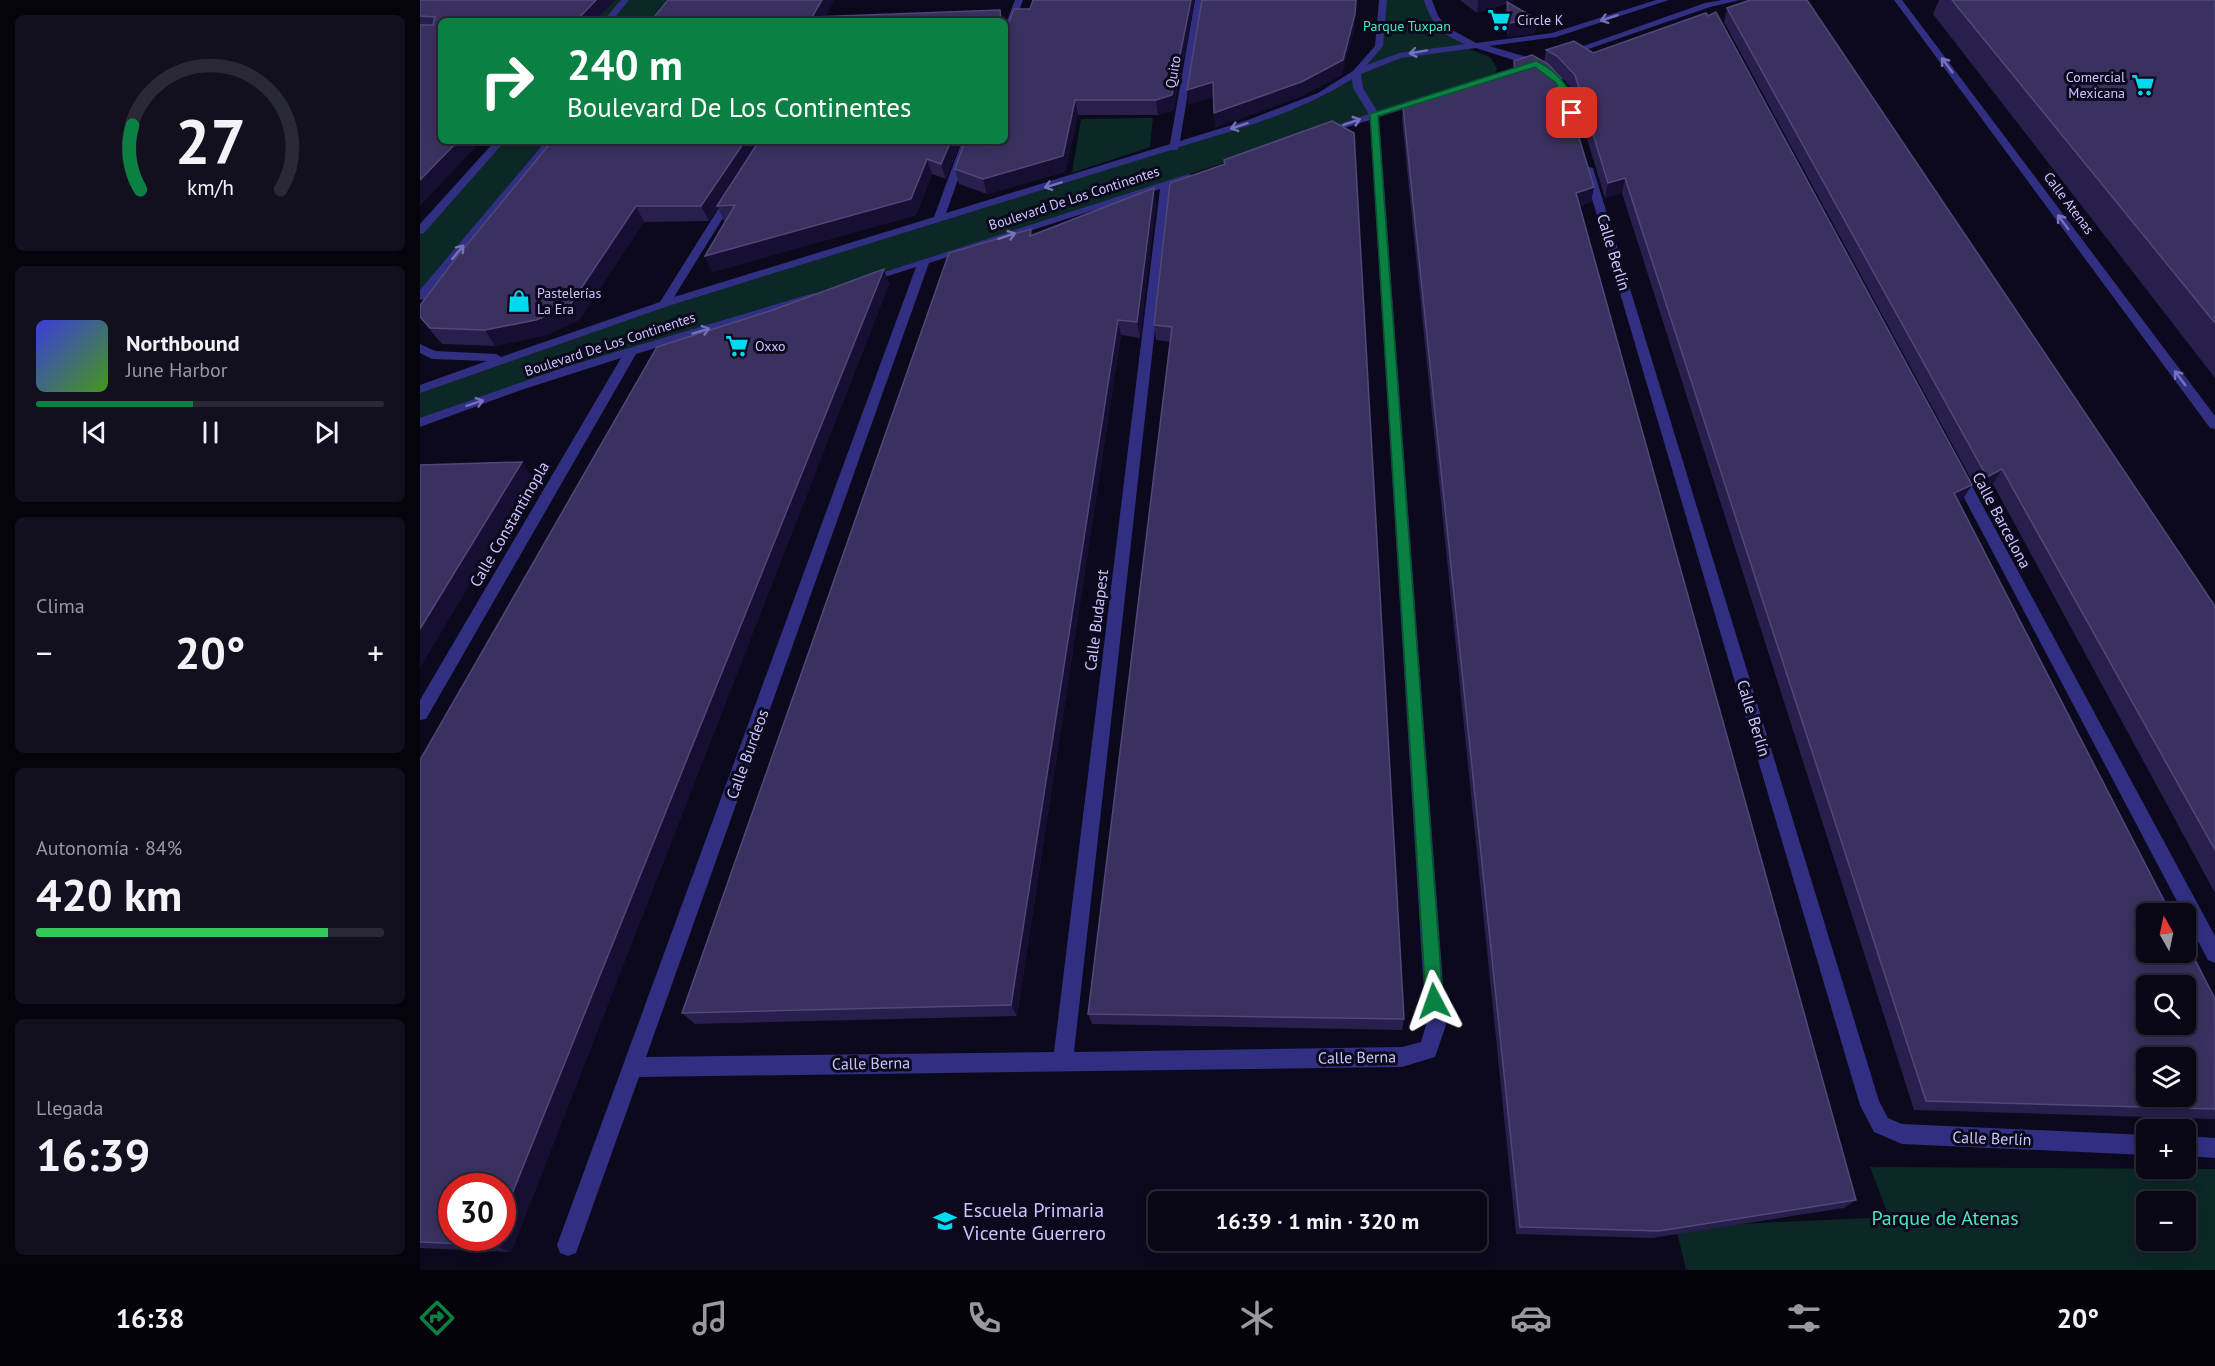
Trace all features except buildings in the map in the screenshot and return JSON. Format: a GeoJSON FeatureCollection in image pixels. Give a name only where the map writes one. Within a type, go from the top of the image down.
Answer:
{"type":"FeatureCollection","features":[{"type":"Feature","properties":{"kind":"street"},"geometry":{"type":"LineString","coordinates":[[610,18],[626,0]]}},
{"type":"Feature","properties":{"kind":"street"},"geometry":{"type":"LineString","coordinates":[[1008,30],[1019,0]]}},
{"type":"Feature","properties":{"kind":"street","name":"Quito"},"geometry":{"type":"LineString","coordinates":[[1174,148],[1199,0]]}},
{"type":"Feature","properties":{"kind":"street"},"geometry":{"type":"LineString","coordinates":[[1374,114],[1358,88],[1356,73],[1379,46],[1383,0]]}},
{"type":"Feature","properties":{"kind":"street"},"geometry":{"type":"LineString","coordinates":[[1428,0],[1430,14],[1440,27],[1453,37],[1478,46],[1548,63]]}},
{"type":"Feature","properties":{"kind":"street","name":"Boulevard De Los Continentes"},"geometry":{"type":"LineString","coordinates":[[420,389],[664,304],[1174,148],[1251,122],[1321,95],[1356,73],[1378,63],[1418,52],[1478,46],[1574,30],[1665,0]]}},
{"type":"Feature","properties":{"kind":"street"},"geometry":{"type":"LineString","coordinates":[[1308,136],[1374,114],[1548,63],[1736,0]]}},
{"type":"Feature","properties":{"kind":"street","name":"Calle Atenas"},"geometry":{"type":"LineString","coordinates":[[1898,0],[2215,425]]}},
{"type":"Feature","properties":{"kind":"street","name":"Calle Berna"},"geometry":{"type":"LineString","coordinates":[[635,1067],[1402,1057],[1428,1050],[1436,1025],[1374,114]]}},
{"type":"Feature","properties":{"kind":"street"},"geometry":{"type":"LineString","coordinates":[[420,231],[497,144]]}},
{"type":"Feature","properties":{"kind":"street"},"geometry":{"type":"LineString","coordinates":[[420,297],[548,144]]}},
{"type":"Feature","properties":{"kind":"street"},"geometry":{"type":"LineString","coordinates":[[938,220],[966,144]]}},
{"type":"Feature","properties":{"kind":"street","name":"Calle Berlín"},"geometry":{"type":"LineString","coordinates":[[1586,159],[1870,1105],[1881,1125],[1902,1134],[2136,1145]]}},
{"type":"Feature","properties":{"kind":"street","name":"Boulevard De Los Continentes"},"geometry":{"type":"LineString","coordinates":[[856,283],[1199,174]]}},
{"type":"Feature","properties":{"kind":"street","name":"Calle Budapest"},"geometry":{"type":"LineString","coordinates":[[1063,1060],[1166,185]]}},
{"type":"Feature","properties":{"kind":"street"},"geometry":{"type":"LineString","coordinates":[[664,304],[737,189]]}},
{"type":"Feature","properties":{"kind":"street","name":"Calle Burdeos"},"geometry":{"type":"LineString","coordinates":[[568,1245],[635,1067],[924,262]]}},
{"type":"Feature","properties":{"kind":"street","name":"Boulevard De Los Continentes"},"geometry":{"type":"LineString","coordinates":[[420,423],[458,408],[822,294]]}},
{"type":"Feature","properties":{"kind":"street"},"geometry":{"type":"LineString","coordinates":[[420,348],[432,355],[456,358],[508,358]]}},
{"type":"Feature","properties":{"kind":"street","name":"Calle Constantinopla"},"geometry":{"type":"LineString","coordinates":[[420,714],[630,353]]}},
{"type":"Feature","properties":{"kind":"street","name":"Calle Barcelona"},"geometry":{"type":"LineString","coordinates":[[1951,459],[2215,954]]}},
{"type":"Feature","properties":{"kind":"street"},"geometry":{"type":"LineString","coordinates":[[2196,1147],[2215,1148]]}},
{"type":"Feature","properties":{"kind":"green space"},"geometry":{"type":"Polygon","coordinates":[[[420,0],[669,0],[653,18],[438,18],[420,0]]]}},
{"type":"Feature","properties":{"kind":"green space","name":"Parque Tuxpan"},"geometry":{"type":"Polygon","coordinates":[[[1384,0],[1427,0],[1439,27],[1475,45],[1417,51],[1359,71],[1376,53],[1384,0]]]}},
{"type":"Feature","properties":{"kind":"green space"},"geometry":{"type":"Polygon","coordinates":[[[1469,49],[1490,57],[1497,68],[1495,74],[924,261],[476,398],[420,419],[420,391],[665,305],[1253,123],[1323,96],[1357,75],[1401,57],[1469,49]]]}},
{"type":"Feature","properties":{"kind":"green space"},"geometry":{"type":"Polygon","coordinates":[[[1153,118],[1150,147],[1072,173],[1081,119],[1153,118]]]}},
{"type":"Feature","properties":{"kind":"green space"},"geometry":{"type":"Polygon","coordinates":[[[500,144],[545,144],[420,291],[420,234],[500,144]]]}},
{"type":"Feature","properties":{"kind":"green space","name":"Parque de Atenas"},"geometry":{"type":"Polygon","coordinates":[[[1870,1167],[2136,1169],[2136,1179],[2196,1179],[2196,1169],[2215,1169],[2215,1270],[1686,1270],[1676,1227],[1889,1217],[1870,1167]]]}},
{"type":"Feature","properties":{"kind":"place","name":"Circle K"},"geometry":{"type":"Point","coordinates":[1499,20]}},
{"type":"Feature","properties":{"kind":"place","name":"Comercial Mexicana"},"geometry":{"type":"Point","coordinates":[2143,85]}},
{"type":"Feature","properties":{"kind":"place","name":"Pastelerías La Era"},"geometry":{"type":"Point","coordinates":[519,301]}},
{"type":"Feature","properties":{"kind":"place","name":"Oxxo"},"geometry":{"type":"Point","coordinates":[737,346]}},
{"type":"Feature","properties":{"kind":"place","name":"Escuela Primaria Vicente Guerrero"},"geometry":{"type":"Point","coordinates":[945,1221]}},
{"type":"Feature","properties":{"kind":"route"},"geometry":{"type":"LineString","coordinates":[[1434,1001],[1374,114],[1536,64],[1552,73],[1559,81],[1565,90],[1572,113]]}}]}
